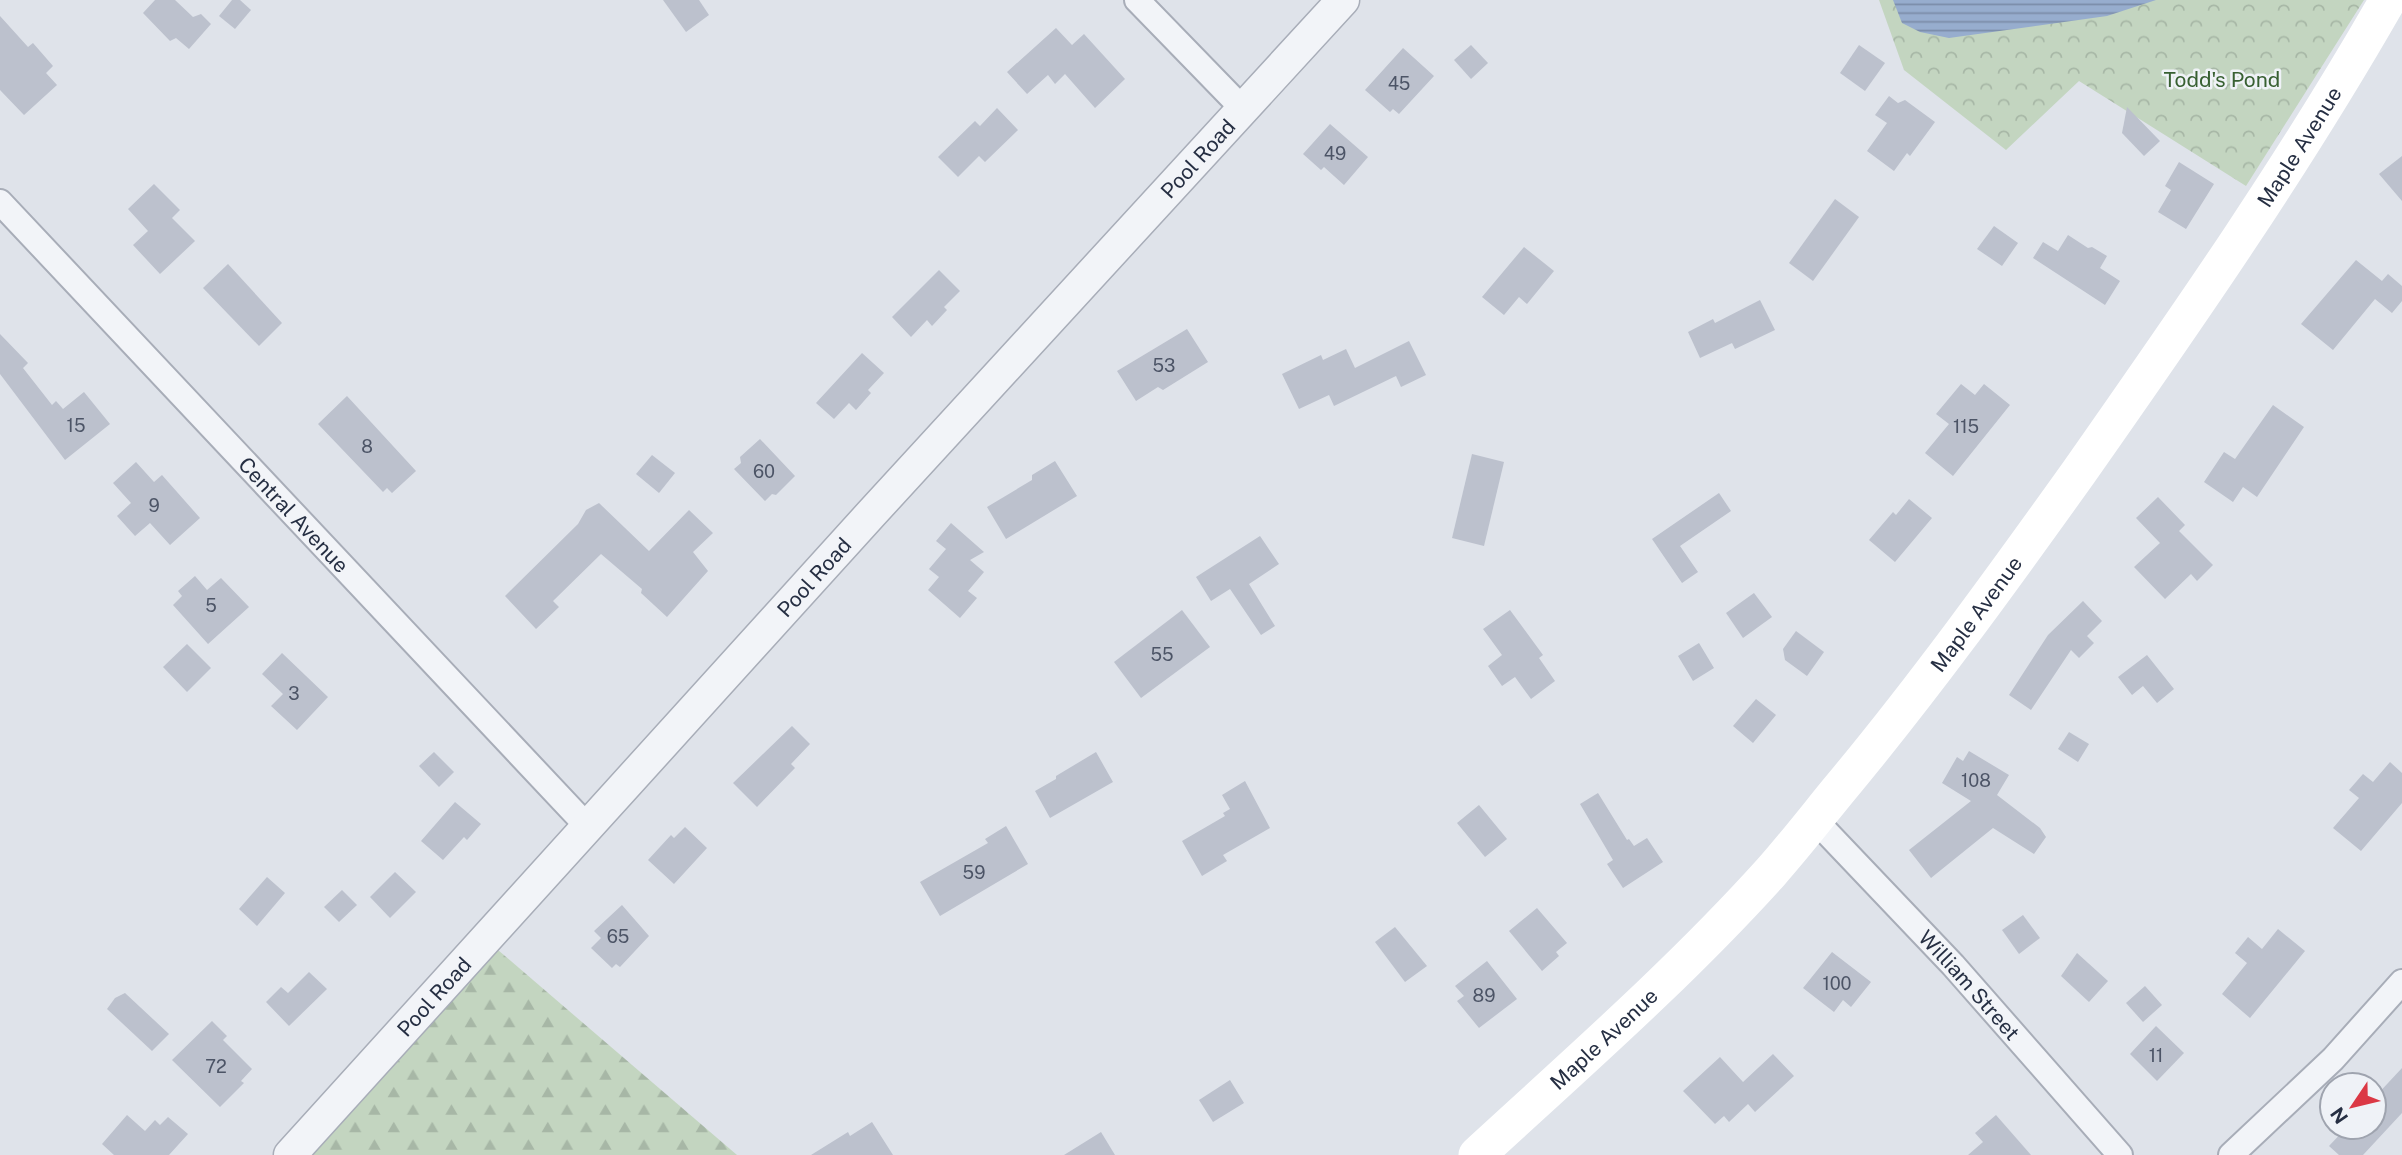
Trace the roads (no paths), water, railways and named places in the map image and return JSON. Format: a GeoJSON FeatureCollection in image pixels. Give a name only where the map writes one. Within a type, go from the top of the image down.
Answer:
{"type":"FeatureCollection","features":[{"type":"Feature","properties":{"kind":"main road","name":"Maple Avenue"},"geometry":{"type":"LineString","coordinates":[[1477,1155],[1656,989],[1771,872],[1927,680],[2113,423],[2259,209],[2388,0]]}},
{"type":"Feature","properties":{"kind":"street"},"geometry":{"type":"LineString","coordinates":[[1137,0],[1242,108]]}},
{"type":"Feature","properties":{"kind":"street","name":"Pool Road"},"geometry":{"type":"LineString","coordinates":[[290,1155],[1343,0]]}},
{"type":"Feature","properties":{"kind":"street","name":"Central Avenue"},"geometry":{"type":"LineString","coordinates":[[0,202],[588,827]]}},
{"type":"Feature","properties":{"kind":"street","name":"William Street"},"geometry":{"type":"LineString","coordinates":[[1815,820],[1954,965],[2120,1155]]}},
{"type":"Feature","properties":{"kind":"street"},"geometry":{"type":"LineString","coordinates":[[2231,1155],[2333,1059],[2402,982]]}},
{"type":"Feature","properties":{"kind":"water"},"geometry":{"type":"Polygon","coordinates":[[[1893,0],[2156,0],[2107,16],[1949,38],[1920,32],[1902,23],[1893,0]]]}},
{"type":"Feature","properties":{"kind":"park label","name":"Todd's Pond"},"geometry":{"type":"Point","coordinates":[2222,79]}}]}
